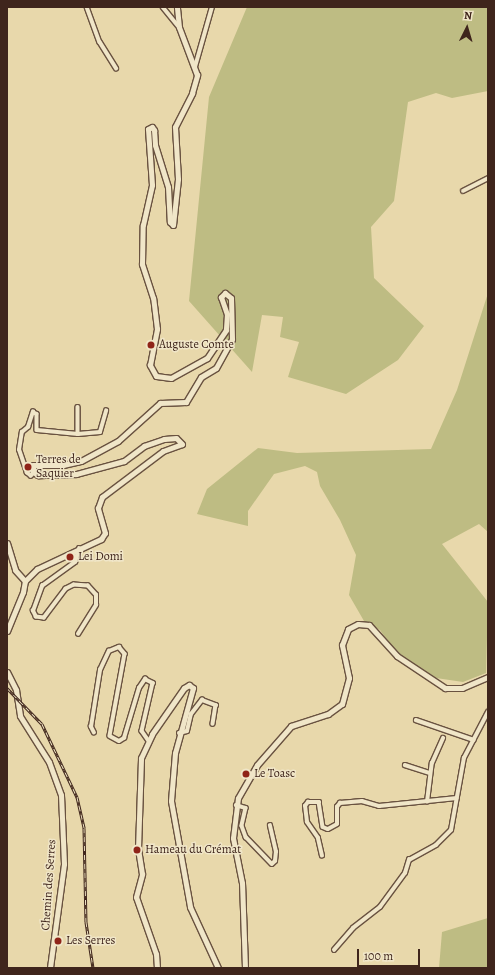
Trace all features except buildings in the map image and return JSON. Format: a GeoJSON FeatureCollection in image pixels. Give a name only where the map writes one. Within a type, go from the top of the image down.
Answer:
{"type":"FeatureCollection","features":[{"type":"Feature","properties":{"kind":"street"},"geometry":{"type":"LineString","coordinates":[[87,7],[100,42],[116,68]]}},
{"type":"Feature","properties":{"kind":"street"},"geometry":{"type":"LineString","coordinates":[[163,7],[179,27]]}},
{"type":"Feature","properties":{"kind":"street"},"geometry":{"type":"LineString","coordinates":[[177,7],[179,27],[195,67]]}},
{"type":"Feature","properties":{"kind":"street"},"geometry":{"type":"LineString","coordinates":[[34,474],[32,468],[36,463],[70,464],[110,447],[160,403],[186,402],[201,377],[216,368],[231,343],[231,298],[225,293],[222,297],[227,314],[226,330],[207,358],[171,378],[156,376],[150,365],[157,329],[154,303],[142,264],[142,225],[152,181],[148,129],[152,127],[154,130],[169,193],[170,222],[173,225],[178,179],[175,127],[194,89],[195,67],[212,7]]}},
{"type":"Feature","properties":{"kind":"street"},"geometry":{"type":"LineString","coordinates":[[463,191],[488,178]]}},
{"type":"Feature","properties":{"kind":"street"},"geometry":{"type":"LineString","coordinates":[[78,407],[78,434]]}},
{"type":"Feature","properties":{"kind":"street"},"geometry":{"type":"LineString","coordinates":[[7,631],[24,592],[25,579],[41,566],[79,549],[105,535],[98,508],[102,497],[163,451],[180,447],[180,440],[164,439],[144,446],[124,460],[84,472],[34,474],[31,476],[27,473],[19,450],[22,432],[28,427],[34,412],[37,414],[37,430],[78,434],[100,432],[106,410]]}},
{"type":"Feature","properties":{"kind":"street"},"geometry":{"type":"LineString","coordinates":[[7,543],[15,570],[25,579]]}},
{"type":"Feature","properties":{"kind":"street"},"geometry":{"type":"LineString","coordinates":[[78,634],[96,605],[96,595],[88,586],[74,585],[66,589],[44,618],[36,617],[33,611],[42,586],[75,562],[79,549]]}},
{"type":"Feature","properties":{"kind":"street"},"geometry":{"type":"LineString","coordinates":[[245,968],[242,883],[233,838],[236,805],[251,774],[291,726],[328,714],[342,704],[349,678],[342,645],[345,634],[354,626],[363,624],[374,628],[391,651],[445,688],[462,688],[488,678]]}},
{"type":"Feature","properties":{"kind":"street"},"geometry":{"type":"LineString","coordinates":[[94,733],[91,727],[100,670],[109,650],[119,647],[125,654],[110,736],[118,741],[124,738],[140,688],[146,679],[153,683],[142,731],[149,741]]}},
{"type":"Feature","properties":{"kind":"street","name":"Chemin des Serres"},"geometry":{"type":"LineString","coordinates":[[7,672],[16,690],[20,716],[49,762],[61,795],[64,864],[50,968]]}},
{"type":"Feature","properties":{"kind":"street"},"geometry":{"type":"LineString","coordinates":[[156,968],[156,954],[136,897],[142,874],[138,849],[142,826],[140,765],[149,741],[184,688],[189,685],[193,691],[179,733],[172,767],[171,801],[190,907],[218,968]]}},
{"type":"Feature","properties":{"kind":"street"},"geometry":{"type":"LineString","coordinates":[[179,733],[187,731],[192,714],[202,700],[216,704],[213,724]]}},
{"type":"Feature","properties":{"kind":"street"},"geometry":{"type":"LineString","coordinates":[[334,950],[353,928],[380,907],[405,873],[409,860],[436,845],[451,830],[464,758],[488,712]]}},
{"type":"Feature","properties":{"kind":"street"},"geometry":{"type":"LineString","coordinates":[[416,720],[474,740]]}},
{"type":"Feature","properties":{"kind":"street"},"geometry":{"type":"LineString","coordinates":[[427,802],[430,773],[443,738]]}},
{"type":"Feature","properties":{"kind":"street"},"geometry":{"type":"LineString","coordinates":[[405,765],[430,773]]}},
{"type":"Feature","properties":{"kind":"street"},"geometry":{"type":"LineString","coordinates":[[322,856],[318,838],[307,822],[306,803],[319,802],[323,827],[328,829],[337,824],[337,807],[340,803],[362,801],[379,806],[457,798]]}},
{"type":"Feature","properties":{"kind":"street"},"geometry":{"type":"LineString","coordinates":[[236,805],[246,808],[242,826],[246,837],[272,864],[276,861],[276,852],[270,826]]}},
{"type":"Feature","properties":{"kind":"shaded area"},"geometry":{"type":"Polygon","coordinates":[[[247,7],[488,7],[488,91],[452,98],[436,93],[408,102],[394,201],[371,227],[374,278],[424,326],[398,360],[346,394],[288,377],[299,342],[280,337],[283,317],[262,315],[252,372],[189,301],[209,97],[247,7]]]}},
{"type":"Feature","properties":{"kind":"shaded area"},"geometry":{"type":"Polygon","coordinates":[[[488,293],[488,532],[479,524],[442,544],[488,602],[486,673],[463,682],[436,678],[394,650],[380,630],[364,621],[349,595],[356,555],[340,520],[320,486],[317,472],[305,466],[274,474],[248,511],[248,526],[197,514],[207,489],[258,448],[297,453],[431,449],[457,390],[488,293]]]}},
{"type":"Feature","properties":{"kind":"shaded area"},"geometry":{"type":"Polygon","coordinates":[[[488,918],[488,968],[439,968],[442,932],[488,918]]]}},
{"type":"Feature","properties":{"kind":"railway"},"geometry":{"type":"LineString","coordinates":[[7,688],[42,724],[77,797],[84,828],[86,922],[93,968]]}},
{"type":"Feature","properties":{"kind":"place","name":"Auguste Comte"},"geometry":{"type":"Point","coordinates":[151,345]}},
{"type":"Feature","properties":{"kind":"place","name":"Terres de Saquier"},"geometry":{"type":"Point","coordinates":[28,467]}},
{"type":"Feature","properties":{"kind":"place","name":"Lei Domi"},"geometry":{"type":"Point","coordinates":[70,557]}},
{"type":"Feature","properties":{"kind":"place","name":"Le Toasc"},"geometry":{"type":"Point","coordinates":[246,774]}},
{"type":"Feature","properties":{"kind":"place","name":"Hameau du Crémat"},"geometry":{"type":"Point","coordinates":[137,850]}},
{"type":"Feature","properties":{"kind":"place","name":"Les Serres"},"geometry":{"type":"Point","coordinates":[58,941]}}]}
